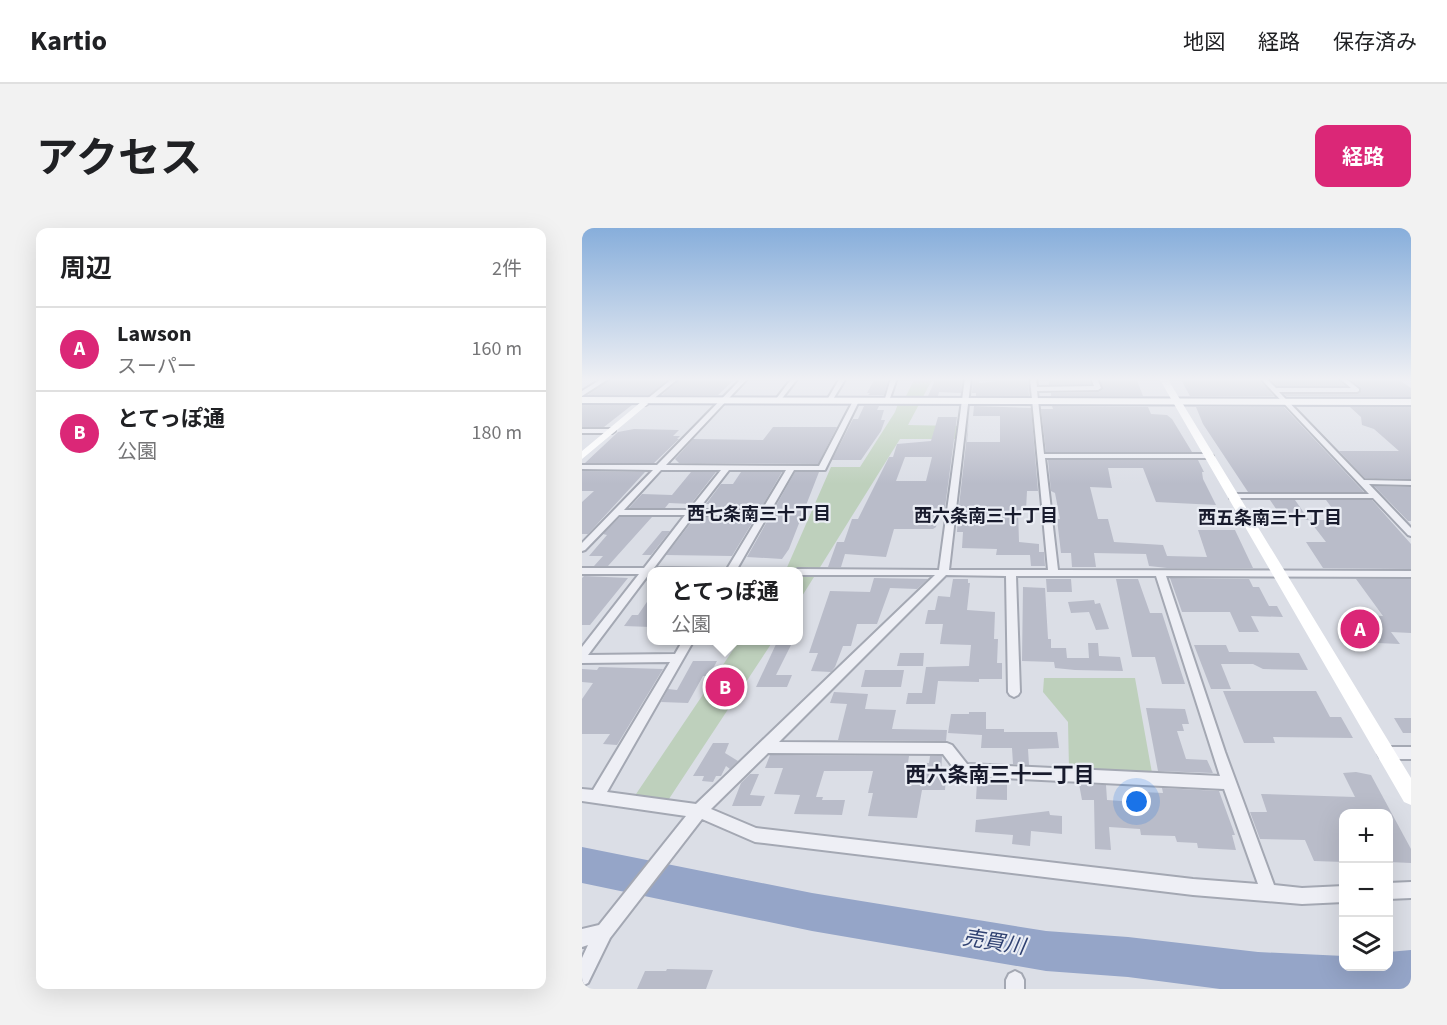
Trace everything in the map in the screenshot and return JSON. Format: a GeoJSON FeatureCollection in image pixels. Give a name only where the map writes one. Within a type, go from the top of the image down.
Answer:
{"type":"FeatureCollection","features":[{"type":"Feature","properties":{"kind":"street"},"geometry":{"type":"LineString","coordinates":[[582,456],[633,414]]}},
{"type":"Feature","properties":{"kind":"street"},"geometry":{"type":"LineString","coordinates":[[582,548],[711,414]]}},
{"type":"Feature","properties":{"kind":"street"},"geometry":{"type":"LineString","coordinates":[[582,467],[822,468],[850,414]]}},
{"type":"Feature","properties":{"kind":"street"},"geometry":{"type":"LineString","coordinates":[[582,977],[610,926],[694,817],[944,572],[964,414]]}},
{"type":"Feature","properties":{"kind":"street"},"geometry":{"type":"LineString","coordinates":[[1037,414],[1053,572]]}},
{"type":"Feature","properties":{"kind":"street"},"geometry":{"type":"LineString","coordinates":[[1184,414],[1411,796]]}},
{"type":"Feature","properties":{"kind":"street"},"geometry":{"type":"LineString","coordinates":[[1297,414],[1411,533]]}},
{"type":"Feature","properties":{"kind":"street"},"geometry":{"type":"LineString","coordinates":[[582,431],[612,431]]}},
{"type":"Feature","properties":{"kind":"street"},"geometry":{"type":"LineString","coordinates":[[1042,456],[1209,456]]}},
{"type":"Feature","properties":{"kind":"street"},"geometry":{"type":"LineString","coordinates":[[649,567],[727,467]]}},
{"type":"Feature","properties":{"kind":"street"},"geometry":{"type":"LineString","coordinates":[[732,567],[791,468]]}},
{"type":"Feature","properties":{"kind":"street"},"geometry":{"type":"LineString","coordinates":[[1363,482],[1411,483]]}},
{"type":"Feature","properties":{"kind":"street"},"geometry":{"type":"LineString","coordinates":[[1233,496],[1376,496]]}},
{"type":"Feature","properties":{"kind":"street"},"geometry":{"type":"LineString","coordinates":[[617,512],[764,513]]}},
{"type":"Feature","properties":{"kind":"street"},"geometry":{"type":"LineString","coordinates":[[582,571],[646,571]]}},
{"type":"Feature","properties":{"kind":"street"},"geometry":{"type":"LineString","coordinates":[[582,657],[646,571]]}},
{"type":"Feature","properties":{"kind":"street"},"geometry":{"type":"LineString","coordinates":[[803,572],[1411,574]]}},
{"type":"Feature","properties":{"kind":"street"},"geometry":{"type":"LineString","coordinates":[[1011,573],[1014,692]]}},
{"type":"Feature","properties":{"kind":"street"},"geometry":{"type":"LineString","coordinates":[[1160,574],[1229,783],[1269,893]]}},
{"type":"Feature","properties":{"kind":"street"},"geometry":{"type":"LineString","coordinates":[[686,645],[590,796],[663,808],[755,835],[1269,893],[1302,896],[1339,894]]}},
{"type":"Feature","properties":{"kind":"street"},"geometry":{"type":"LineString","coordinates":[[582,657],[679,658]]}},
{"type":"Feature","properties":{"kind":"street"},"geometry":{"type":"LineString","coordinates":[[765,747],[947,749],[963,771],[1229,783]]}},
{"type":"Feature","properties":{"kind":"street"},"geometry":{"type":"LineString","coordinates":[[1385,753],[1411,753]]}},
{"type":"Feature","properties":{"kind":"street"},"geometry":{"type":"LineString","coordinates":[[1393,891],[1411,890]]}},
{"type":"Feature","properties":{"kind":"street"},"geometry":{"type":"LineString","coordinates":[[582,938],[610,926]]}},
{"type":"Feature","properties":{"kind":"green space"},"geometry":{"type":"Polygon","coordinates":[[[894,414],[914,414],[908,425],[958,426],[956,439],[900,439],[803,595],[803,567],[787,567],[831,467],[860,467],[894,414]]]}},
{"type":"Feature","properties":{"kind":"green space"},"geometry":{"type":"Polygon","coordinates":[[[736,645],[770,645],[663,808],[630,803],[736,645]]]}},
{"type":"Feature","properties":{"kind":"green space"},"geometry":{"type":"Polygon","coordinates":[[[1044,678],[1135,678],[1152,773],[1069,769],[1068,722],[1043,692],[1044,678]]]}},
{"type":"Feature","properties":{"kind":"building"},"geometry":{"type":"Polygon","coordinates":[[[582,414],[621,414],[604,427],[582,427],[582,414]]]}},
{"type":"Feature","properties":{"kind":"building"},"geometry":{"type":"Polygon","coordinates":[[[861,414],[883,414],[881,420],[885,420],[881,431],[861,460],[832,460],[853,419],[858,419],[861,414]]]}},
{"type":"Feature","properties":{"kind":"building"},"geometry":{"type":"Polygon","coordinates":[[[973,414],[1031,414],[1038,491],[1027,491],[1026,510],[1018,510],[1019,542],[1039,544],[1039,552],[1044,552],[1045,566],[1031,566],[1030,555],[996,555],[997,549],[962,548],[963,532],[957,532],[969,417],[967,442],[1000,442],[1000,416],[973,416],[973,414]]]}},
{"type":"Feature","properties":{"kind":"building"},"geometry":{"type":"Polygon","coordinates":[[[1042,414],[1167,415],[1172,419],[1192,452],[1046,452],[1042,414]]]}},
{"type":"Feature","properties":{"kind":"building"},"geometry":{"type":"Polygon","coordinates":[[[1199,414],[1290,414],[1364,492],[1248,492],[1203,424],[1199,414]]]}},
{"type":"Feature","properties":{"kind":"building"},"geometry":{"type":"Polygon","coordinates":[[[1357,414],[1411,414],[1411,479],[1365,478],[1339,451],[1399,451],[1374,429],[1362,425],[1361,417],[1357,414]]]}},
{"type":"Feature","properties":{"kind":"building"},"geometry":{"type":"Polygon","coordinates":[[[938,417],[957,417],[944,515],[938,515],[936,527],[933,529],[894,529],[886,557],[845,554],[841,567],[828,567],[837,542],[844,542],[852,519],[858,519],[889,457],[893,457],[897,444],[931,441],[938,417]],[[905,457],[896,481],[926,481],[932,457],[905,457]]]}},
{"type":"Feature","properties":{"kind":"building"},"geometry":{"type":"Polygon","coordinates":[[[773,427],[837,427],[818,464],[679,463],[675,459],[693,439],[763,440],[773,427]]]}},
{"type":"Feature","properties":{"kind":"building"},"geometry":{"type":"Polygon","coordinates":[[[634,429],[679,430],[673,436],[680,436],[654,463],[585,463],[618,432],[634,429]]]}},
{"type":"Feature","properties":{"kind":"building"},"geometry":{"type":"Polygon","coordinates":[[[1048,460],[1198,460],[1204,472],[1202,472],[1203,479],[1216,505],[1156,502],[1143,468],[1108,468],[1112,488],[1090,487],[1098,519],[1108,519],[1114,542],[1163,545],[1167,556],[1207,557],[1198,530],[1235,530],[1253,568],[1167,568],[1149,566],[1146,554],[1094,553],[1096,567],[1072,567],[1071,553],[1061,553],[1057,519],[1060,519],[1055,493],[1051,491],[1048,460]]]}},
{"type":"Feature","properties":{"kind":"building"},"geometry":{"type":"Polygon","coordinates":[[[582,471],[645,472],[588,534],[582,534],[582,502],[594,491],[582,491],[582,471]]]}},
{"type":"Feature","properties":{"kind":"building"},"geometry":{"type":"Polygon","coordinates":[[[691,472],[716,472],[691,504],[669,503],[665,508],[629,508],[642,494],[672,495],[691,472]]]}},
{"type":"Feature","properties":{"kind":"building"},"geometry":{"type":"Polygon","coordinates":[[[741,472],[782,472],[761,508],[712,508],[714,504],[706,504],[721,484],[733,484],[741,472]]]}},
{"type":"Feature","properties":{"kind":"building"},"geometry":{"type":"Polygon","coordinates":[[[795,472],[819,472],[789,549],[782,559],[747,557],[795,472]]]}},
{"type":"Feature","properties":{"kind":"building"},"geometry":{"type":"Polygon","coordinates":[[[1374,486],[1411,487],[1411,521],[1408,521],[1374,486]]]}},
{"type":"Feature","properties":{"kind":"building"},"geometry":{"type":"Polygon","coordinates":[[[1270,500],[1295,500],[1309,520],[1283,519],[1270,500]]]}},
{"type":"Feature","properties":{"kind":"building"},"geometry":{"type":"Polygon","coordinates":[[[1326,500],[1372,500],[1411,544],[1411,569],[1323,568],[1306,542],[1326,542],[1309,520],[1341,520],[1326,500]]]}},
{"type":"Feature","properties":{"kind":"building"},"geometry":{"type":"Polygon","coordinates":[[[620,517],[652,517],[608,566],[594,566],[603,556],[589,556],[607,535],[603,534],[620,517]]]}},
{"type":"Feature","properties":{"kind":"building"},"geometry":{"type":"Polygon","coordinates":[[[705,517],[755,518],[732,556],[666,555],[690,524],[700,524],[705,517]]]}},
{"type":"Feature","properties":{"kind":"building"},"geometry":{"type":"Polygon","coordinates":[[[662,531],[670,531],[651,555],[642,555],[662,531]]]}},
{"type":"Feature","properties":{"kind":"building"},"geometry":{"type":"Polygon","coordinates":[[[584,576],[628,578],[590,625],[582,625],[582,578],[584,576]]]}},
{"type":"Feature","properties":{"kind":"building"},"geometry":{"type":"Polygon","coordinates":[[[874,578],[928,579],[917,589],[890,588],[877,624],[857,624],[851,646],[843,646],[831,672],[811,671],[818,653],[809,653],[830,591],[870,592],[874,578]]]}},
{"type":"Feature","properties":{"kind":"building"},"geometry":{"type":"Polygon","coordinates":[[[1170,578],[1249,579],[1253,587],[1259,587],[1269,606],[1277,606],[1283,617],[1251,616],[1259,632],[1239,632],[1230,612],[1182,612],[1170,578]]]}},
{"type":"Feature","properties":{"kind":"building"},"geometry":{"type":"Polygon","coordinates":[[[953,579],[968,579],[970,583],[967,610],[995,612],[994,639],[998,639],[997,663],[1002,663],[1002,679],[979,679],[979,682],[938,681],[935,704],[906,704],[908,693],[922,693],[926,667],[969,666],[971,645],[940,644],[943,624],[925,624],[928,610],[935,610],[938,596],[950,597],[953,579]]]}},
{"type":"Feature","properties":{"kind":"building"},"geometry":{"type":"Polygon","coordinates":[[[1046,579],[1071,579],[1072,592],[1047,592],[1046,579]]]}},
{"type":"Feature","properties":{"kind":"building"},"geometry":{"type":"Polygon","coordinates":[[[1116,579],[1138,579],[1150,613],[1162,613],[1185,684],[1162,684],[1155,657],[1132,657],[1116,579]]]}},
{"type":"Feature","properties":{"kind":"building"},"geometry":{"type":"Polygon","coordinates":[[[1356,579],[1411,579],[1411,633],[1391,632],[1400,644],[1377,643],[1358,615],[1383,616],[1356,579]]]}},
{"type":"Feature","properties":{"kind":"building"},"geometry":{"type":"Polygon","coordinates":[[[1023,587],[1045,588],[1048,639],[1051,639],[1051,648],[1066,648],[1067,658],[1089,658],[1088,643],[1098,643],[1099,656],[1120,657],[1123,671],[1075,670],[1055,668],[1054,662],[1022,661],[1023,587]]]}},
{"type":"Feature","properties":{"kind":"building"},"geometry":{"type":"Polygon","coordinates":[[[1094,600],[1095,604],[1100,603],[1109,629],[1096,630],[1089,612],[1071,613],[1068,602],[1094,600]]]}},
{"type":"Feature","properties":{"kind":"building"},"geometry":{"type":"Polygon","coordinates":[[[647,602],[647,627],[624,626],[632,615],[638,615],[647,602]]]}},
{"type":"Feature","properties":{"kind":"building"},"geometry":{"type":"Polygon","coordinates":[[[776,645],[791,645],[776,675],[792,675],[787,687],[756,687],[776,645]]]}},
{"type":"Feature","properties":{"kind":"building"},"geometry":{"type":"Polygon","coordinates":[[[1194,645],[1226,645],[1229,652],[1299,653],[1308,670],[1263,669],[1253,664],[1221,664],[1231,689],[1211,689],[1194,645]]]}},
{"type":"Feature","properties":{"kind":"building"},"geometry":{"type":"Polygon","coordinates":[[[900,653],[924,653],[923,666],[897,666],[900,653]]]}},
{"type":"Feature","properties":{"kind":"building"},"geometry":{"type":"Polygon","coordinates":[[[693,661],[717,661],[709,676],[703,676],[688,703],[661,702],[668,689],[677,690],[693,661]]]}},
{"type":"Feature","properties":{"kind":"building"},"geometry":{"type":"Polygon","coordinates":[[[599,667],[663,669],[617,745],[603,744],[610,734],[582,734],[582,699],[593,683],[582,682],[582,669],[597,670],[599,667]]]}},
{"type":"Feature","properties":{"kind":"building"},"geometry":{"type":"Polygon","coordinates":[[[865,670],[904,670],[901,687],[861,687],[865,670]]]}},
{"type":"Feature","properties":{"kind":"building"},"geometry":{"type":"Polygon","coordinates":[[[1223,691],[1316,691],[1330,717],[1341,717],[1353,738],[1273,737],[1275,743],[1244,743],[1223,691]]]}},
{"type":"Feature","properties":{"kind":"building"},"geometry":{"type":"Polygon","coordinates":[[[834,692],[868,694],[865,709],[896,710],[892,729],[947,730],[946,741],[838,740],[847,704],[830,703],[834,692]]]}},
{"type":"Feature","properties":{"kind":"building"},"geometry":{"type":"Polygon","coordinates":[[[1146,708],[1185,709],[1189,724],[1182,724],[1184,731],[1177,731],[1186,759],[1207,760],[1213,773],[1158,771],[1146,708]]]}},
{"type":"Feature","properties":{"kind":"building"},"geometry":{"type":"Polygon","coordinates":[[[969,712],[986,712],[986,729],[1004,729],[1004,732],[1057,732],[1059,748],[1028,749],[1029,765],[1013,764],[1012,748],[981,748],[982,735],[948,733],[951,714],[969,714],[969,712]]]}},
{"type":"Feature","properties":{"kind":"building"},"geometry":{"type":"Polygon","coordinates":[[[1394,718],[1411,718],[1411,733],[1403,733],[1394,718]]]}},
{"type":"Feature","properties":{"kind":"building"},"geometry":{"type":"Polygon","coordinates":[[[713,743],[729,743],[725,753],[738,761],[730,769],[726,766],[721,776],[716,776],[713,782],[702,781],[704,776],[693,776],[713,743]]]}},
{"type":"Feature","properties":{"kind":"building"},"geometry":{"type":"Polygon","coordinates":[[[770,755],[909,756],[908,763],[929,763],[930,756],[942,756],[941,776],[946,777],[945,790],[922,790],[917,818],[868,816],[873,793],[868,793],[873,771],[824,771],[816,797],[823,797],[822,800],[845,800],[842,815],[794,814],[800,795],[774,794],[783,768],[765,768],[770,755]]]}},
{"type":"Feature","properties":{"kind":"building"},"geometry":{"type":"Polygon","coordinates":[[[1356,772],[1371,775],[1389,809],[1339,809],[1339,862],[1314,861],[1305,840],[1260,839],[1250,812],[1267,812],[1261,794],[1355,797],[1343,773],[1356,772]]]}},
{"type":"Feature","properties":{"kind":"building"},"geometry":{"type":"Polygon","coordinates":[[[750,774],[759,774],[750,795],[765,796],[761,806],[732,806],[741,783],[750,774]]]}},
{"type":"Feature","properties":{"kind":"building"},"geometry":{"type":"Polygon","coordinates":[[[981,779],[1007,780],[1007,800],[976,799],[977,782],[981,783],[981,779]]]}},
{"type":"Feature","properties":{"kind":"building"},"geometry":{"type":"Polygon","coordinates":[[[1079,784],[1106,785],[1107,800],[1135,802],[1135,799],[1144,800],[1142,792],[1163,793],[1162,788],[1219,791],[1235,835],[1232,835],[1236,850],[1198,848],[1197,843],[1177,842],[1175,836],[1141,835],[1140,829],[1109,827],[1111,850],[1095,849],[1094,800],[1082,800],[1079,784]]]}},
{"type":"Feature","properties":{"kind":"building"},"geometry":{"type":"Polygon","coordinates":[[[1049,811],[1050,815],[1062,816],[1062,834],[1031,831],[1030,846],[1012,844],[1013,835],[975,832],[976,820],[1049,811]]]}},
{"type":"Feature","properties":{"kind":"building"},"geometry":{"type":"Polygon","coordinates":[[[1393,816],[1411,849],[1411,863],[1393,862],[1393,816]]]}},
{"type":"Feature","properties":{"kind":"building"},"geometry":{"type":"Polygon","coordinates":[[[667,969],[713,970],[706,989],[637,989],[645,971],[666,971],[667,969]]]}},
{"type":"Feature","properties":{"kind":"waterway","name":"売買川"},"geometry":{"type":"LineString","coordinates":[[582,865],[812,912],[1046,951],[1128,957],[1258,973],[1341,977],[1411,971]]}},
{"type":"Feature","properties":{"kind":"place","name":"Lawson"},"geometry":{"type":"Point","coordinates":[1360,629]}},
{"type":"Feature","properties":{"kind":"place","name":"とてっぽ通"},"geometry":{"type":"Point","coordinates":[725,687]}},
{"type":"Feature","properties":{"kind":"district","name":"西七条南三十丁目"},"geometry":{"type":"Point","coordinates":[759,514]}},
{"type":"Feature","properties":{"kind":"district","name":"西六条南三十丁目"},"geometry":{"type":"Point","coordinates":[986,516]}},
{"type":"Feature","properties":{"kind":"district","name":"西五条南三十丁目"},"geometry":{"type":"Point","coordinates":[1270,518]}},
{"type":"Feature","properties":{"kind":"district","name":"西六条南三十一丁目"},"geometry":{"type":"Point","coordinates":[1000,775]}}]}
